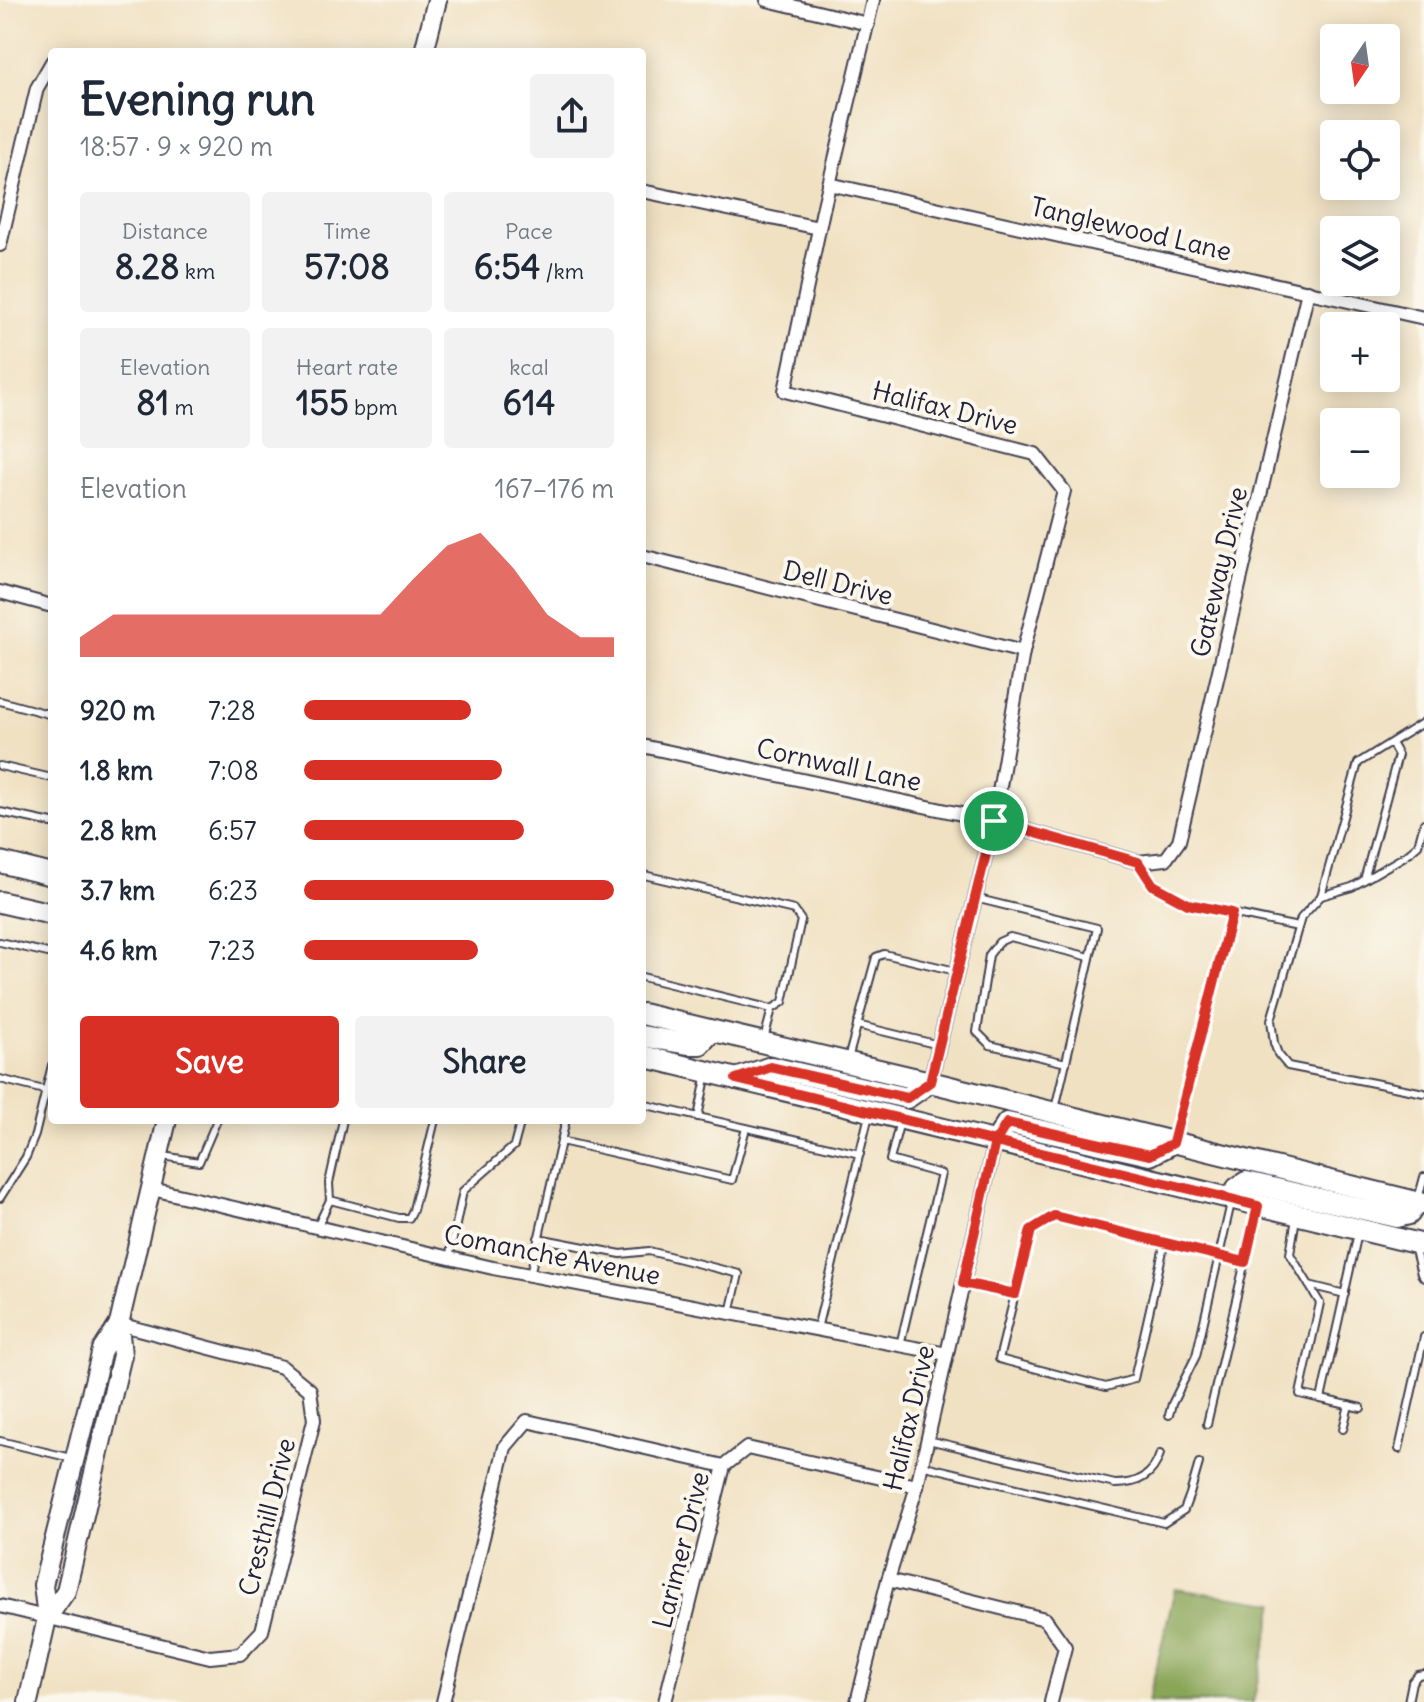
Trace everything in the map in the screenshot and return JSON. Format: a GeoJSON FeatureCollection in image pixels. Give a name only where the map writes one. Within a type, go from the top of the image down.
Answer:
{"type":"FeatureCollection","features":[{"type":"Feature","properties":{"kind":"main road"},"geometry":{"type":"LineString","coordinates":[[0,862],[48,874]]}},
{"type":"Feature","properties":{"kind":"main road"},"geometry":{"type":"LineString","coordinates":[[0,902],[48,913]]}},
{"type":"Feature","properties":{"kind":"main road"},"geometry":{"type":"LineString","coordinates":[[646,1015],[1421,1203]]}},
{"type":"Feature","properties":{"kind":"main road"},"geometry":{"type":"LineString","coordinates":[[646,1037],[700,1044],[712,1031]]}},
{"type":"Feature","properties":{"kind":"main road"},"geometry":{"type":"LineString","coordinates":[[646,1057],[1419,1244]]}},
{"type":"Feature","properties":{"kind":"main road"},"geometry":{"type":"LineString","coordinates":[[736,1079],[771,1067],[907,1098],[930,1082]]}},
{"type":"Feature","properties":{"kind":"main road"},"geometry":{"type":"LineString","coordinates":[[995,1142],[1007,1123],[1150,1155],[1173,1143]]}},
{"type":"Feature","properties":{"kind":"main road"},"geometry":{"type":"LineString","coordinates":[[1231,1199],[1237,1188],[1246,1182],[1397,1217],[1409,1214],[1421,1203]]}},
{"type":"Feature","properties":{"kind":"street"},"geometry":{"type":"LineString","coordinates":[[425,48],[437,0]]}},
{"type":"Feature","properties":{"kind":"street"},"geometry":{"type":"LineString","coordinates":[[767,0],[868,24]]}},
{"type":"Feature","properties":{"kind":"street","name":"Halifax Drive"},"geometry":{"type":"LineString","coordinates":[[873,0],[819,228],[785,391],[1035,454],[1064,491],[1023,652],[994,821],[930,1082]]}},
{"type":"Feature","properties":{"kind":"street"},"geometry":{"type":"LineString","coordinates":[[0,245],[37,88],[48,69]]}},
{"type":"Feature","properties":{"kind":"street","name":"Tanglewood Lane"},"geometry":{"type":"LineString","coordinates":[[829,184],[1424,318]]}},
{"type":"Feature","properties":{"kind":"street"},"geometry":{"type":"LineString","coordinates":[[646,192],[819,228]]}},
{"type":"Feature","properties":{"kind":"street","name":"Gateway Drive"},"geometry":{"type":"LineString","coordinates":[[1166,859],[1179,841],[1308,291]]}},
{"type":"Feature","properties":{"kind":"street","name":"Dell Drive"},"geometry":{"type":"LineString","coordinates":[[646,557],[1023,652]]}},
{"type":"Feature","properties":{"kind":"street"},"geometry":{"type":"LineString","coordinates":[[0,592],[48,605]]}},
{"type":"Feature","properties":{"kind":"street","name":"Cornwall Lane"},"geometry":{"type":"LineString","coordinates":[[646,747],[994,821],[1138,862],[1166,859]]}},
{"type":"Feature","properties":{"kind":"street"},"geometry":{"type":"LineString","coordinates":[[47,1618],[66,1591],[122,1355],[119,1324],[166,1124]]}},
{"type":"Feature","properties":{"kind":"street","name":"Halifax Drive"},"geometry":{"type":"LineString","coordinates":[[857,1702],[888,1580],[917,1486],[995,1142]]}},
{"type":"Feature","properties":{"kind":"street","name":"Comanche Avenue"},"geometry":{"type":"LineString","coordinates":[[152,1189],[530,1275],[947,1354]]}},
{"type":"Feature","properties":{"kind":"street"},"geometry":{"type":"LineString","coordinates":[[28,1702],[47,1618],[43,1585],[102,1350],[119,1324]]}},
{"type":"Feature","properties":{"kind":"street","name":"Cresthill Drive"},"geometry":{"type":"LineString","coordinates":[[0,1606],[210,1657],[240,1654],[262,1631],[314,1420],[310,1390],[282,1367],[119,1324]]}},
{"type":"Feature","properties":{"kind":"street"},"geometry":{"type":"LineString","coordinates":[[443,1702],[505,1447],[527,1421],[724,1466]]}},
{"type":"Feature","properties":{"kind":"street","name":"Larimer Drive"},"geometry":{"type":"LineString","coordinates":[[665,1702],[724,1466],[747,1448],[917,1486]]}},
{"type":"Feature","properties":{"kind":"street"},"geometry":{"type":"LineString","coordinates":[[888,1580],[1045,1619],[1065,1647],[1051,1702]]}},
{"type":"Feature","properties":{"kind":"lane"},"geometry":{"type":"LineString","coordinates":[[0,701],[48,714]]}},
{"type":"Feature","properties":{"kind":"lane"},"geometry":{"type":"LineString","coordinates":[[1424,722],[1358,763],[1321,896],[1301,918],[1271,1020],[1278,1054],[1288,1066],[1424,1093]]}},
{"type":"Feature","properties":{"kind":"lane"},"geometry":{"type":"LineString","coordinates":[[1364,880],[1398,755],[1391,743]]}},
{"type":"Feature","properties":{"kind":"lane"},"geometry":{"type":"LineString","coordinates":[[0,766],[48,777]]}},
{"type":"Feature","properties":{"kind":"lane"},"geometry":{"type":"LineString","coordinates":[[0,812],[48,822]]}},
{"type":"Feature","properties":{"kind":"lane"},"geometry":{"type":"LineString","coordinates":[[1321,896],[1352,887],[1405,856],[1418,845],[1424,823]]}},
{"type":"Feature","properties":{"kind":"lane"},"geometry":{"type":"LineString","coordinates":[[1138,862],[1153,885],[1188,904],[1298,927]]}},
{"type":"Feature","properties":{"kind":"lane"},"geometry":{"type":"LineString","coordinates":[[646,875],[794,910],[801,920],[783,1002],[772,1009],[763,1042]]}},
{"type":"Feature","properties":{"kind":"lane"},"geometry":{"type":"LineString","coordinates":[[975,898],[1097,928],[1054,1113]]}},
{"type":"Feature","properties":{"kind":"lane"},"geometry":{"type":"LineString","coordinates":[[1173,1143],[1232,913]]}},
{"type":"Feature","properties":{"kind":"lane"},"geometry":{"type":"LineString","coordinates":[[1066,1063],[990,1045],[977,1032],[989,955],[999,942],[1010,937],[1090,957]]}},
{"type":"Feature","properties":{"kind":"lane"},"geometry":{"type":"LineString","coordinates":[[0,942],[48,953]]}},
{"type":"Feature","properties":{"kind":"lane"},"geometry":{"type":"LineString","coordinates":[[847,1062],[876,957],[884,954],[958,971]]}},
{"type":"Feature","properties":{"kind":"lane"},"geometry":{"type":"LineString","coordinates":[[646,978],[772,1009]]}},
{"type":"Feature","properties":{"kind":"lane"},"geometry":{"type":"LineString","coordinates":[[857,1025],[939,1045]]}},
{"type":"Feature","properties":{"kind":"lane"},"geometry":{"type":"LineString","coordinates":[[698,1117],[708,1072]]}},
{"type":"Feature","properties":{"kind":"lane"},"geometry":{"type":"LineString","coordinates":[[0,1079],[48,1091]]}},
{"type":"Feature","properties":{"kind":"lane"},"geometry":{"type":"LineString","coordinates":[[0,1198],[26,1157],[48,1094]]}},
{"type":"Feature","properties":{"kind":"lane"},"geometry":{"type":"LineString","coordinates":[[646,1105],[860,1154]]}},
{"type":"Feature","properties":{"kind":"lane"},"geometry":{"type":"LineString","coordinates":[[817,1329],[870,1112]]}},
{"type":"Feature","properties":{"kind":"lane"},"geometry":{"type":"LineString","coordinates":[[900,1119],[890,1160],[941,1174],[900,1345]]}},
{"type":"Feature","properties":{"kind":"lane"},"geometry":{"type":"LineString","coordinates":[[159,1155],[199,1162],[215,1124]]}},
{"type":"Feature","properties":{"kind":"lane"},"geometry":{"type":"LineString","coordinates":[[317,1227],[330,1200],[329,1183],[342,1124]]}},
{"type":"Feature","properties":{"kind":"lane"},"geometry":{"type":"LineString","coordinates":[[330,1200],[409,1218],[434,1124]]}},
{"type":"Feature","properties":{"kind":"lane"},"geometry":{"type":"LineString","coordinates":[[449,1258],[463,1191],[514,1146],[520,1124]]}},
{"type":"Feature","properties":{"kind":"lane"},"geometry":{"type":"LineString","coordinates":[[530,1275],[565,1124]]}},
{"type":"Feature","properties":{"kind":"lane"},"geometry":{"type":"LineString","coordinates":[[561,1141],[732,1180],[746,1128]]}},
{"type":"Feature","properties":{"kind":"lane"},"geometry":{"type":"LineString","coordinates":[[1421,1203],[1424,1177]]}},
{"type":"Feature","properties":{"kind":"lane"},"geometry":{"type":"LineString","coordinates":[[1169,1415],[1196,1356],[1231,1199]]}},
{"type":"Feature","properties":{"kind":"lane"},"geometry":{"type":"LineString","coordinates":[[1207,1424],[1258,1206]]}},
{"type":"Feature","properties":{"kind":"lane"},"geometry":{"type":"LineString","coordinates":[[1296,1215],[1290,1254],[1320,1303],[1300,1394],[1361,1408]]}},
{"type":"Feature","properties":{"kind":"lane"},"geometry":{"type":"LineString","coordinates":[[1165,1242],[1134,1379],[1106,1387],[999,1359],[1031,1230],[1054,1216],[1165,1242],[1219,1255],[1245,1262]]}},
{"type":"Feature","properties":{"kind":"lane"},"geometry":{"type":"LineString","coordinates":[[1321,1399],[1359,1230]]}},
{"type":"Feature","properties":{"kind":"lane"},"geometry":{"type":"LineString","coordinates":[[538,1238],[621,1254],[649,1251],[739,1274],[730,1313]]}},
{"type":"Feature","properties":{"kind":"lane"},"geometry":{"type":"LineString","coordinates":[[1419,1244],[1424,1278]]}},
{"type":"Feature","properties":{"kind":"lane"},"geometry":{"type":"LineString","coordinates":[[963,1283],[1015,1294]]}},
{"type":"Feature","properties":{"kind":"lane"},"geometry":{"type":"LineString","coordinates":[[1309,1285],[1345,1294]]}},
{"type":"Feature","properties":{"kind":"lane"},"geometry":{"type":"LineString","coordinates":[[1399,1449],[1424,1337]]}},
{"type":"Feature","properties":{"kind":"lane"},"geometry":{"type":"LineString","coordinates":[[1414,1384],[1424,1386]]}},
{"type":"Feature","properties":{"kind":"lane"},"geometry":{"type":"LineString","coordinates":[[1343,1429],[1349,1405]]}},
{"type":"Feature","properties":{"kind":"lane"},"geometry":{"type":"LineString","coordinates":[[927,1440],[1115,1484],[1140,1481],[1152,1470],[1160,1454]]}},
{"type":"Feature","properties":{"kind":"lane"},"geometry":{"type":"LineString","coordinates":[[0,1441],[75,1459]]}},
{"type":"Feature","properties":{"kind":"lane"},"geometry":{"type":"LineString","coordinates":[[921,1465],[1164,1523],[1184,1510],[1199,1463]]}},
{"type":"Feature","properties":{"kind":"lane"},"geometry":{"type":"LineString","coordinates":[[1408,1702],[1412,1682],[1418,1675],[1424,1674]]}},
{"type":"Feature","properties":{"kind":"green space"},"geometry":{"type":"Polygon","coordinates":[[[1175,1589],[1275,1603],[1253,1702],[1148,1702],[1175,1589]]]}},
{"type":"Feature","properties":{"kind":"route"},"geometry":{"type":"LineString","coordinates":[[994,821],[930,1082],[907,1098],[771,1067],[736,1079],[995,1142],[1231,1199],[1258,1206],[1245,1262],[1054,1216],[1031,1230],[1015,1294],[963,1283],[995,1142],[1007,1123],[1150,1155],[1173,1143],[1232,913],[1188,904],[1153,885],[1138,862],[994,821]]}}]}
